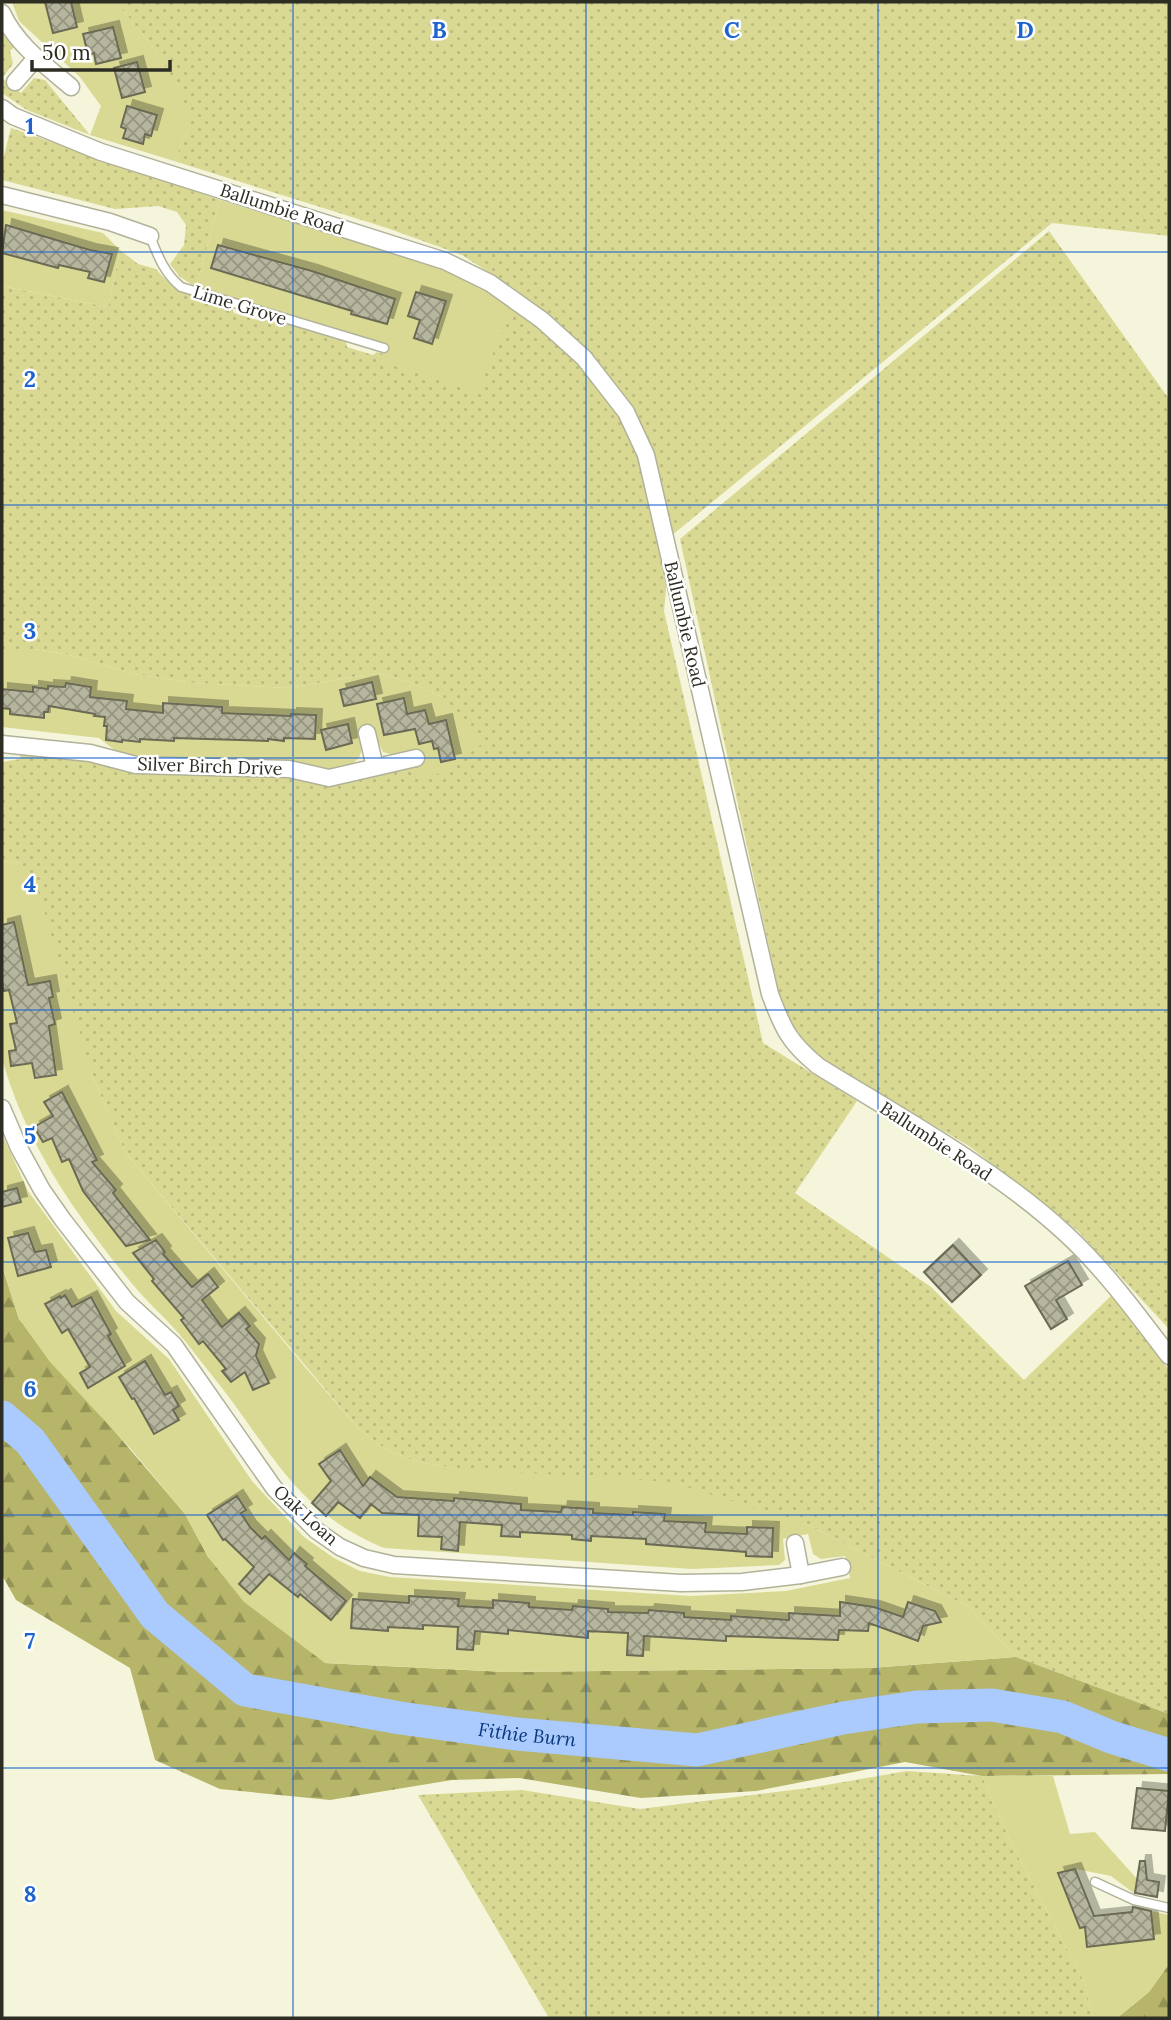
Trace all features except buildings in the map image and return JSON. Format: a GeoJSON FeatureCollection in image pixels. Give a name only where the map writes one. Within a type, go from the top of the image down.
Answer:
{"type":"FeatureCollection","features":[{"type":"Feature","properties":{"kind":"street"},"geometry":{"type":"LineString","coordinates":[[2,13],[15,36],[36,58],[71,87]]}},
{"type":"Feature","properties":{"kind":"street"},"geometry":{"type":"LineString","coordinates":[[15,82],[36,58]]}},
{"type":"Feature","properties":{"kind":"street","name":"Ballumbie Road"},"geometry":{"type":"LineString","coordinates":[[2,108],[13,116],[101,152],[445,261],[490,283],[542,320],[584,358],[626,412],[646,455],[770,995],[783,1028],[797,1049],[818,1066],[960,1154],[1066,1233],[1119,1289],[1169,1356]]}},
{"type":"Feature","properties":{"kind":"street","name":"Lime Grove"},"geometry":{"type":"LineString","coordinates":[[2,195],[110,222],[150,236]]}},
{"type":"Feature","properties":{"kind":"street"},"geometry":{"type":"LineString","coordinates":[[367,733],[375,767]]}},
{"type":"Feature","properties":{"kind":"street","name":"Silver Birch Drive"},"geometry":{"type":"LineString","coordinates":[[2,744],[90,753],[136,765],[289,769],[329,778],[416,758]]}},
{"type":"Feature","properties":{"kind":"street","name":"Oak Loan"},"geometry":{"type":"LineString","coordinates":[[2,1108],[19,1148],[42,1190],[127,1302],[174,1345],[274,1488],[317,1531],[341,1547],[364,1558],[394,1565],[681,1583],[742,1582],[842,1567]]}},
{"type":"Feature","properties":{"kind":"street"},"geometry":{"type":"LineString","coordinates":[[795,1543],[801,1575]]}},
{"type":"Feature","properties":{"kind":"lane","name":"Lime Grove"},"geometry":{"type":"LineString","coordinates":[[150,236],[170,278],[181,286],[384,348]]}},
{"type":"Feature","properties":{"kind":"lane"},"geometry":{"type":"LineString","coordinates":[[1095,1881],[1134,1900],[1169,1908]]}},
{"type":"Feature","properties":{"kind":"green space"},"geometry":{"type":"Polygon","coordinates":[[[12,2],[116,2],[157,52],[181,93],[190,125],[174,161],[90,135],[101,106],[80,77],[19,21],[12,2]]]}},
{"type":"Feature","properties":{"kind":"green space"},"geometry":{"type":"Polygon","coordinates":[[[116,2],[1169,2],[1169,236],[1052,223],[671,536],[664,611],[763,1043],[857,1101],[795,1193],[931,1287],[1024,1380],[1112,1295],[1169,1370],[1169,1714],[1016,1657],[969,1607],[806,1524],[452,1468],[414,1461],[385,1449],[358,1428],[125,1152],[92,1075],[21,863],[2,861],[2,762],[20,759],[21,753],[117,764],[132,773],[289,777],[418,765],[443,697],[409,682],[377,673],[288,688],[194,683],[133,674],[66,654],[34,649],[2,649],[2,286],[108,307],[120,250],[138,264],[156,269],[172,285],[190,295],[232,307],[234,313],[257,320],[263,317],[346,342],[347,347],[373,355],[377,352],[384,354],[381,362],[513,306],[519,292],[462,255],[387,228],[174,161],[190,125],[157,52],[116,2]]]}},
{"type":"Feature","properties":{"kind":"green space"},"geometry":{"type":"Polygon","coordinates":[[[2,33],[14,47],[10,51],[13,64],[2,78],[2,33]]]}},
{"type":"Feature","properties":{"kind":"green space"},"geometry":{"type":"Polygon","coordinates":[[[2,78],[21,93],[34,78],[45,80],[90,135],[27,110],[2,93],[2,78]]]}},
{"type":"Feature","properties":{"kind":"green space"},"geometry":{"type":"Polygon","coordinates":[[[11,128],[220,200],[196,287],[180,277],[170,264],[184,245],[186,225],[177,212],[158,206],[115,209],[2,180],[2,164],[11,128]]]}},
{"type":"Feature","properties":{"kind":"green space"},"geometry":{"type":"Polygon","coordinates":[[[220,200],[444,269],[513,306],[477,391],[381,362],[386,345],[196,287],[220,200]]]}},
{"type":"Feature","properties":{"kind":"green space"},"geometry":{"type":"Polygon","coordinates":[[[2,210],[103,233],[120,250],[108,307],[2,286],[2,210]]]}},
{"type":"Feature","properties":{"kind":"green space"},"geometry":{"type":"Polygon","coordinates":[[[1049,231],[1169,399],[1169,1329],[1077,1230],[969,1146],[821,1059],[793,1031],[779,993],[680,539],[1049,231]]]}},
{"type":"Feature","properties":{"kind":"green space"},"geometry":{"type":"Polygon","coordinates":[[[2,649],[34,649],[66,654],[133,674],[194,683],[288,688],[377,673],[409,682],[443,697],[483,743],[446,772],[421,778],[415,751],[394,755],[383,752],[374,732],[359,736],[362,749],[359,758],[349,767],[321,769],[289,761],[121,755],[99,738],[2,727],[2,649]]]}},
{"type":"Feature","properties":{"kind":"green space"},"geometry":{"type":"Polygon","coordinates":[[[2,861],[21,863],[36,883],[92,1075],[125,1152],[358,1428],[385,1449],[414,1461],[452,1468],[671,1482],[806,1524],[969,1607],[1016,1657],[870,1668],[506,1672],[325,1663],[244,1602],[208,1557],[185,1514],[131,1449],[50,1362],[19,1319],[2,1266],[2,1134],[28,1191],[116,1311],[169,1359],[252,1481],[304,1537],[334,1558],[360,1571],[390,1577],[691,1596],[786,1591],[850,1578],[845,1556],[821,1559],[813,1554],[808,1534],[783,1539],[785,1560],[779,1565],[692,1569],[384,1548],[334,1521],[315,1505],[297,1488],[185,1341],[134,1286],[93,1234],[56,1179],[24,1120],[2,1058],[2,861]]]}},
{"type":"Feature","properties":{"kind":"green space"},"geometry":{"type":"Polygon","coordinates":[[[2,1266],[19,1319],[185,1514],[208,1557],[325,1663],[506,1672],[870,1668],[1016,1657],[1169,1714],[1169,1774],[982,1776],[905,1762],[756,1791],[641,1798],[519,1778],[452,1780],[330,1800],[220,1789],[155,1760],[130,1668],[16,1600],[2,1575],[2,1266]]]}},
{"type":"Feature","properties":{"kind":"green space"},"geometry":{"type":"Polygon","coordinates":[[[907,1771],[982,1776],[1012,1845],[1085,1983],[1093,2018],[549,2018],[418,1795],[522,1790],[640,1809],[809,1788],[907,1771]]]}},
{"type":"Feature","properties":{"kind":"green space"},"geometry":{"type":"Polygon","coordinates":[[[982,1776],[1053,1776],[1070,1834],[1095,1832],[1137,1879],[1135,1894],[1111,1876],[1076,1869],[1094,1915],[1147,1910],[1169,1915],[1169,1964],[1149,1992],[1117,2018],[1093,2018],[1085,1983],[1012,1845],[982,1776]]]}},
{"type":"Feature","properties":{"kind":"green space"},"geometry":{"type":"Polygon","coordinates":[[[1169,1964],[1169,2018],[1117,2018],[1149,1992],[1169,1964]]]}},
{"type":"Feature","properties":{"kind":"waterway","name":"Fithie Burn"},"geometry":{"type":"LineString","coordinates":[[2,1417],[30,1441],[155,1615],[245,1690],[400,1718],[517,1734],[697,1750],[843,1718],[917,1707],[992,1705],[1063,1717],[1111,1737],[1169,1755]]}}]}
